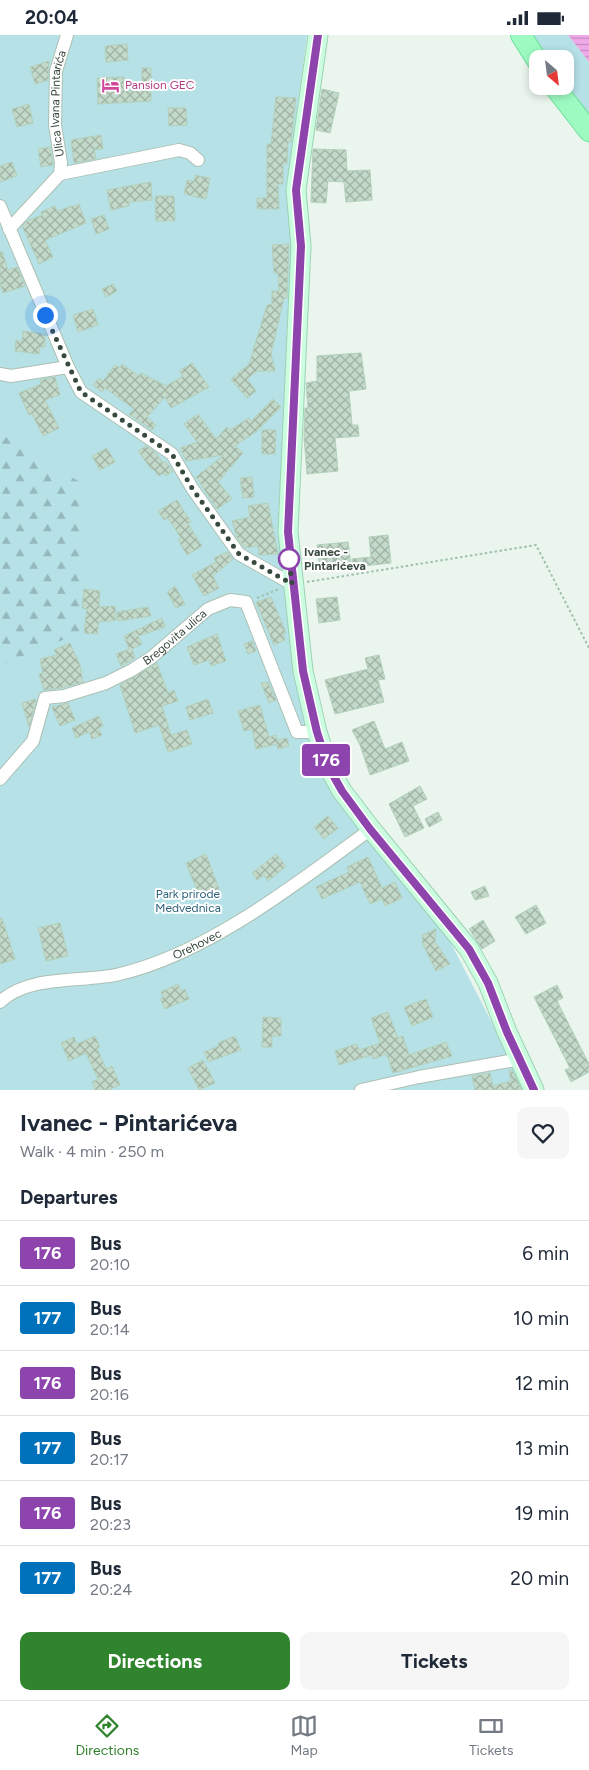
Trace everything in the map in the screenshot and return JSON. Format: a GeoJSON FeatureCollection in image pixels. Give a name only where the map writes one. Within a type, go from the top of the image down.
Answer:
{"type":"FeatureCollection","features":[{"type":"Feature","properties":{"kind":"main road"},"geometry":{"type":"LineString","coordinates":[[318,35],[296,190],[301,246],[288,532],[292,584],[303,671],[317,732],[328,766],[342,791],[370,829],[469,949],[488,983],[507,1032],[534,1090]]}},
{"type":"Feature","properties":{"kind":"main road"},"geometry":{"type":"LineString","coordinates":[[521,35],[530,50]]}},
{"type":"Feature","properties":{"kind":"main road"},"geometry":{"type":"LineString","coordinates":[[561,95],[589,131]]}},
{"type":"Feature","properties":{"kind":"street","name":"Ulica Ivana Pintarića"},"geometry":{"type":"LineString","coordinates":[[60,174],[61,163],[55,125],[56,71],[67,35]]}},
{"type":"Feature","properties":{"kind":"street","name":"Ulica Ivana Pintarića"},"geometry":{"type":"LineString","coordinates":[[9,229],[60,174],[179,150],[190,153],[198,160]]}},
{"type":"Feature","properties":{"kind":"street"},"geometry":{"type":"LineString","coordinates":[[0,206],[68,367],[81,392],[172,454],[192,488],[239,554],[292,584]]}},
{"type":"Feature","properties":{"kind":"street"},"geometry":{"type":"LineString","coordinates":[[0,374],[11,376],[68,367]]}},
{"type":"Feature","properties":{"kind":"street","name":"Bregovita ulica"},"geometry":{"type":"LineString","coordinates":[[0,779],[8,773],[33,741],[45,698],[64,696],[106,683],[152,657],[208,609],[230,600],[246,602]]}},
{"type":"Feature","properties":{"kind":"street"},"geometry":{"type":"LineString","coordinates":[[246,602],[297,732],[317,732]]}},
{"type":"Feature","properties":{"kind":"street","name":"Orehovec"},"geometry":{"type":"LineString","coordinates":[[0,1002],[8,995],[37,985],[63,979],[105,978],[146,968],[178,954],[230,926],[312,872],[370,829]]}},
{"type":"Feature","properties":{"kind":"street"},"geometry":{"type":"LineString","coordinates":[[360,1090],[419,1077],[521,1059]]}},
{"type":"Feature","properties":{"kind":"path"},"geometry":{"type":"LineString","coordinates":[[246,602],[292,584],[536,545],[589,647]]}},
{"type":"Feature","properties":{"kind":"green space","name":"Park prirode Medvednica"},"geometry":{"type":"Polygon","coordinates":[[[0,35],[307,35],[288,178],[297,321],[289,512],[303,671],[333,772],[438,918],[507,1052],[524,1090],[0,1090],[0,35]]]}},
{"type":"Feature","properties":{"kind":"green space"},"geometry":{"type":"Polygon","coordinates":[[[529,35],[568,35],[589,62],[589,120],[571,95],[574,95],[574,50],[538,50],[529,35]]]}},
{"type":"Feature","properties":{"kind":"green space"},"geometry":{"type":"Polygon","coordinates":[[[0,416],[6,437],[83,484],[85,631],[0,665],[0,416]]]}},
{"type":"Feature","properties":{"kind":"shaded area"},"geometry":{"type":"Polygon","coordinates":[[[568,35],[589,35],[589,62],[568,35]]]}},
{"type":"Feature","properties":{"kind":"building"},"geometry":{"type":"Polygon","coordinates":[[[127,44],[128,60],[106,62],[105,46],[127,44]]]}},
{"type":"Feature","properties":{"kind":"building"},"geometry":{"type":"Polygon","coordinates":[[[49,61],[48,80],[35,84],[30,67],[49,61]]]}},
{"type":"Feature","properties":{"kind":"building"},"geometry":{"type":"Polygon","coordinates":[[[142,68],[151,68],[151,101],[98,104],[97,78],[124,77],[124,91],[142,90],[142,68]]]}},
{"type":"Feature","properties":{"kind":"building"},"geometry":{"type":"Polygon","coordinates":[[[322,89],[339,93],[330,133],[316,130],[322,89]]]}},
{"type":"Feature","properties":{"kind":"building"},"geometry":{"type":"Polygon","coordinates":[[[276,97],[296,98],[291,142],[288,142],[287,164],[283,163],[283,184],[278,184],[279,209],[257,209],[257,198],[267,198],[267,144],[271,144],[276,97]]]}},
{"type":"Feature","properties":{"kind":"building"},"geometry":{"type":"Polygon","coordinates":[[[29,104],[33,123],[17,127],[12,109],[29,104]]]}},
{"type":"Feature","properties":{"kind":"building"},"geometry":{"type":"Polygon","coordinates":[[[168,108],[186,108],[187,125],[169,126],[168,108]]]}},
{"type":"Feature","properties":{"kind":"building"},"geometry":{"type":"Polygon","coordinates":[[[101,135],[103,149],[94,150],[96,159],[74,163],[71,140],[101,135]]]}},
{"type":"Feature","properties":{"kind":"building"},"geometry":{"type":"Polygon","coordinates":[[[50,147],[53,165],[41,167],[38,149],[50,147]]]}},
{"type":"Feature","properties":{"kind":"building"},"geometry":{"type":"Polygon","coordinates":[[[313,149],[346,150],[347,171],[370,170],[372,200],[346,202],[344,182],[328,181],[326,203],[311,202],[313,149]]]}},
{"type":"Feature","properties":{"kind":"building"},"geometry":{"type":"Polygon","coordinates":[[[12,162],[17,176],[0,182],[0,166],[12,162]]]}},
{"type":"Feature","properties":{"kind":"building"},"geometry":{"type":"Polygon","coordinates":[[[195,175],[210,178],[206,199],[184,194],[187,180],[194,181],[195,175]]]}},
{"type":"Feature","properties":{"kind":"building"},"geometry":{"type":"Polygon","coordinates":[[[151,182],[152,200],[129,202],[129,206],[111,210],[107,190],[151,182]]]}},
{"type":"Feature","properties":{"kind":"building"},"geometry":{"type":"Polygon","coordinates":[[[155,196],[174,196],[175,221],[156,221],[155,196]]]}},
{"type":"Feature","properties":{"kind":"building"},"geometry":{"type":"Polygon","coordinates":[[[79,204],[86,223],[45,240],[53,257],[39,264],[22,226],[27,221],[42,215],[41,212],[55,206],[57,211],[79,204]]]}},
{"type":"Feature","properties":{"kind":"building"},"geometry":{"type":"Polygon","coordinates":[[[104,215],[109,229],[96,234],[91,219],[104,215]]]}},
{"type":"Feature","properties":{"kind":"building"},"geometry":{"type":"Polygon","coordinates":[[[289,244],[287,298],[284,298],[271,354],[275,371],[257,371],[247,379],[256,391],[247,398],[231,379],[249,364],[267,305],[272,304],[272,291],[279,291],[278,273],[274,273],[272,245],[289,244]]]}},
{"type":"Feature","properties":{"kind":"building"},"geometry":{"type":"Polygon","coordinates":[[[2,251],[8,270],[17,267],[25,286],[3,293],[0,283],[0,252],[2,251]]]}},
{"type":"Feature","properties":{"kind":"building"},"geometry":{"type":"Polygon","coordinates":[[[113,284],[117,291],[106,297],[102,289],[113,284]]]}},
{"type":"Feature","properties":{"kind":"building"},"geometry":{"type":"Polygon","coordinates":[[[93,309],[98,325],[78,332],[73,315],[93,309]]]}},
{"type":"Feature","properties":{"kind":"building"},"geometry":{"type":"Polygon","coordinates":[[[23,331],[45,334],[45,347],[40,347],[39,354],[15,351],[16,340],[22,341],[23,331]]]}},
{"type":"Feature","properties":{"kind":"building"},"geometry":{"type":"Polygon","coordinates":[[[361,353],[366,389],[349,391],[352,425],[358,425],[359,436],[335,438],[338,471],[307,474],[304,437],[305,408],[308,408],[306,383],[317,381],[317,356],[361,353]]]}},
{"type":"Feature","properties":{"kind":"building"},"geometry":{"type":"Polygon","coordinates":[[[192,363],[209,387],[171,408],[165,397],[147,417],[156,425],[152,430],[129,414],[134,409],[105,388],[102,392],[93,385],[99,378],[103,381],[115,365],[120,368],[122,364],[139,376],[141,373],[166,386],[183,376],[179,371],[192,363]]]}},
{"type":"Feature","properties":{"kind":"building"},"geometry":{"type":"Polygon","coordinates":[[[55,377],[60,395],[45,400],[59,428],[43,436],[32,414],[29,415],[19,393],[41,384],[40,380],[55,377]]]}},
{"type":"Feature","properties":{"kind":"building"},"geometry":{"type":"Polygon","coordinates":[[[273,399],[281,407],[257,431],[235,446],[243,453],[218,482],[232,499],[217,509],[196,477],[224,455],[186,461],[180,448],[197,442],[184,424],[198,414],[216,439],[227,427],[230,430],[249,418],[251,421],[273,399]]]}},
{"type":"Feature","properties":{"kind":"building"},"geometry":{"type":"Polygon","coordinates":[[[262,430],[276,430],[275,454],[262,454],[262,430]]]}},
{"type":"Feature","properties":{"kind":"building"},"geometry":{"type":"Polygon","coordinates":[[[146,446],[155,452],[163,463],[165,461],[173,471],[166,476],[163,473],[159,476],[152,470],[138,451],[146,446]]]}},
{"type":"Feature","properties":{"kind":"building"},"geometry":{"type":"Polygon","coordinates":[[[107,448],[115,462],[100,470],[92,456],[107,448]]]}},
{"type":"Feature","properties":{"kind":"building"},"geometry":{"type":"Polygon","coordinates":[[[252,477],[254,497],[243,498],[240,478],[252,477]]]}},
{"type":"Feature","properties":{"kind":"building"},"geometry":{"type":"Polygon","coordinates":[[[177,500],[191,522],[188,524],[191,528],[188,531],[192,530],[202,546],[187,555],[178,540],[181,538],[168,518],[164,520],[158,511],[177,500]]]}},
{"type":"Feature","properties":{"kind":"building"},"geometry":{"type":"Polygon","coordinates":[[[268,503],[278,554],[259,555],[258,546],[245,548],[237,538],[232,521],[250,517],[248,506],[268,503]]]}},
{"type":"Feature","properties":{"kind":"building"},"geometry":{"type":"Polygon","coordinates":[[[388,535],[391,563],[353,567],[352,559],[371,557],[369,537],[388,535]]]}},
{"type":"Feature","properties":{"kind":"building"},"geometry":{"type":"Polygon","coordinates":[[[348,542],[351,565],[320,568],[317,545],[348,542]]]}},
{"type":"Feature","properties":{"kind":"building"},"geometry":{"type":"Polygon","coordinates":[[[227,552],[233,559],[213,576],[219,588],[204,596],[192,575],[216,562],[214,558],[227,552]]]}},
{"type":"Feature","properties":{"kind":"building"},"geometry":{"type":"Polygon","coordinates":[[[175,586],[185,604],[176,608],[167,592],[175,586]]]}},
{"type":"Feature","properties":{"kind":"building"},"geometry":{"type":"Polygon","coordinates":[[[84,589],[100,591],[99,607],[115,606],[116,620],[99,622],[97,634],[84,633],[87,609],[82,608],[84,589]]]}},
{"type":"Feature","properties":{"kind":"building"},"geometry":{"type":"Polygon","coordinates":[[[271,597],[286,633],[283,634],[285,640],[274,645],[256,602],[271,597]]]}},
{"type":"Feature","properties":{"kind":"building"},"geometry":{"type":"Polygon","coordinates":[[[337,597],[340,620],[319,623],[316,599],[337,597]]]}},
{"type":"Feature","properties":{"kind":"building"},"geometry":{"type":"Polygon","coordinates":[[[148,607],[151,616],[118,621],[117,612],[148,607]]]}},
{"type":"Feature","properties":{"kind":"building"},"geometry":{"type":"Polygon","coordinates":[[[162,618],[165,627],[138,636],[142,644],[132,649],[135,658],[121,666],[116,654],[129,649],[124,636],[162,618]]]}},
{"type":"Feature","properties":{"kind":"building"},"geometry":{"type":"Polygon","coordinates":[[[217,634],[226,661],[211,666],[209,660],[194,665],[187,647],[217,634]]]}},
{"type":"Feature","properties":{"kind":"building"},"geometry":{"type":"Polygon","coordinates":[[[252,641],[256,651],[248,654],[244,644],[252,641]]]}},
{"type":"Feature","properties":{"kind":"building"},"geometry":{"type":"Polygon","coordinates":[[[70,643],[80,665],[83,682],[44,690],[39,674],[43,673],[40,659],[57,655],[54,650],[70,643]]]}},
{"type":"Feature","properties":{"kind":"building"},"geometry":{"type":"Polygon","coordinates":[[[379,655],[385,679],[378,680],[384,702],[335,714],[325,680],[368,669],[365,658],[379,655]]]}},
{"type":"Feature","properties":{"kind":"building"},"geometry":{"type":"Polygon","coordinates":[[[157,663],[168,693],[174,690],[178,701],[162,706],[171,735],[187,730],[192,744],[168,752],[159,725],[135,733],[120,685],[157,663]]]}},
{"type":"Feature","properties":{"kind":"building"},"geometry":{"type":"Polygon","coordinates":[[[268,682],[276,700],[269,703],[261,683],[268,682]]]}},
{"type":"Feature","properties":{"kind":"building"},"geometry":{"type":"Polygon","coordinates":[[[35,699],[36,701],[29,727],[22,703],[35,699]]]}},
{"type":"Feature","properties":{"kind":"building"},"geometry":{"type":"Polygon","coordinates":[[[208,699],[213,713],[190,720],[186,707],[208,699]]]}},
{"type":"Feature","properties":{"kind":"building"},"geometry":{"type":"Polygon","coordinates":[[[68,703],[75,720],[60,726],[52,707],[68,703]]]}},
{"type":"Feature","properties":{"kind":"building"},"geometry":{"type":"Polygon","coordinates":[[[260,705],[269,737],[276,735],[277,740],[287,738],[289,746],[278,749],[277,744],[256,749],[252,729],[244,731],[238,711],[260,705]]]}},
{"type":"Feature","properties":{"kind":"building"},"geometry":{"type":"Polygon","coordinates":[[[99,716],[103,726],[99,728],[102,735],[92,739],[89,732],[76,738],[72,728],[99,716]]]}},
{"type":"Feature","properties":{"kind":"building"},"geometry":{"type":"Polygon","coordinates":[[[374,721],[385,749],[402,742],[409,761],[370,775],[360,745],[352,730],[374,721]]]}},
{"type":"Feature","properties":{"kind":"building"},"geometry":{"type":"Polygon","coordinates":[[[420,786],[427,799],[413,806],[424,828],[405,837],[389,804],[420,786]]]}},
{"type":"Feature","properties":{"kind":"building"},"geometry":{"type":"Polygon","coordinates":[[[438,812],[442,820],[429,827],[425,819],[438,812]]]}},
{"type":"Feature","properties":{"kind":"building"},"geometry":{"type":"Polygon","coordinates":[[[328,816],[338,828],[324,839],[314,827],[328,816]]]}},
{"type":"Feature","properties":{"kind":"building"},"geometry":{"type":"Polygon","coordinates":[[[206,854],[219,889],[200,898],[186,863],[206,854]]]}},
{"type":"Feature","properties":{"kind":"building"},"geometry":{"type":"Polygon","coordinates":[[[276,854],[286,866],[268,881],[264,875],[257,880],[252,873],[276,854]]]}},
{"type":"Feature","properties":{"kind":"building"},"geometry":{"type":"Polygon","coordinates":[[[368,857],[382,888],[395,882],[402,898],[385,906],[382,899],[370,904],[360,882],[322,899],[316,887],[349,872],[347,867],[368,857]]]}},
{"type":"Feature","properties":{"kind":"building"},"geometry":{"type":"Polygon","coordinates":[[[485,886],[489,896],[475,900],[471,892],[485,886]]]}},
{"type":"Feature","properties":{"kind":"building"},"geometry":{"type":"Polygon","coordinates":[[[536,905],[546,923],[526,934],[515,917],[536,905]]]}},
{"type":"Feature","properties":{"kind":"building"},"geometry":{"type":"Polygon","coordinates":[[[0,918],[2,918],[15,959],[0,964],[0,918]]]}},
{"type":"Feature","properties":{"kind":"building"},"geometry":{"type":"Polygon","coordinates":[[[483,920],[495,941],[482,949],[469,929],[483,920]]]}},
{"type":"Feature","properties":{"kind":"building"},"geometry":{"type":"Polygon","coordinates":[[[60,923],[68,956],[46,961],[38,928],[60,923]]]}},
{"type":"Feature","properties":{"kind":"building"},"geometry":{"type":"Polygon","coordinates":[[[436,929],[435,941],[450,964],[436,971],[423,945],[422,935],[436,929]]]}},
{"type":"Feature","properties":{"kind":"building"},"geometry":{"type":"Polygon","coordinates":[[[178,984],[181,991],[185,989],[189,999],[165,1009],[160,999],[163,997],[161,992],[178,984]]]}},
{"type":"Feature","properties":{"kind":"building"},"geometry":{"type":"Polygon","coordinates":[[[557,985],[563,998],[557,1001],[589,1064],[589,1072],[571,1082],[565,1070],[570,1068],[534,997],[557,985]]]}},
{"type":"Feature","properties":{"kind":"building"},"geometry":{"type":"Polygon","coordinates":[[[426,999],[433,1017],[412,1026],[404,1007],[426,999]]]}},
{"type":"Feature","properties":{"kind":"building"},"geometry":{"type":"Polygon","coordinates":[[[388,1012],[398,1038],[403,1036],[409,1055],[446,1042],[452,1056],[393,1073],[387,1054],[373,1059],[372,1055],[339,1065],[335,1051],[357,1044],[359,1050],[380,1043],[371,1018],[388,1012]]]}},
{"type":"Feature","properties":{"kind":"building"},"geometry":{"type":"Polygon","coordinates":[[[263,1017],[281,1018],[281,1036],[272,1036],[272,1047],[262,1047],[263,1017]]]}},
{"type":"Feature","properties":{"kind":"building"},"geometry":{"type":"Polygon","coordinates":[[[95,1036],[100,1047],[97,1048],[106,1069],[112,1066],[120,1085],[108,1090],[95,1090],[92,1082],[98,1079],[86,1053],[69,1061],[61,1043],[74,1037],[77,1044],[95,1036]]]}},
{"type":"Feature","properties":{"kind":"building"},"geometry":{"type":"Polygon","coordinates":[[[235,1036],[241,1050],[208,1062],[204,1052],[219,1046],[218,1043],[235,1036]]]}},
{"type":"Feature","properties":{"kind":"building"},"geometry":{"type":"Polygon","coordinates":[[[203,1060],[215,1083],[199,1090],[188,1068],[203,1060]]]}},
{"type":"Feature","properties":{"kind":"building"},"geometry":{"type":"Polygon","coordinates":[[[512,1070],[522,1090],[475,1090],[472,1076],[490,1073],[493,1086],[511,1081],[509,1071],[512,1070]]]}},
{"type":"Feature","properties":{"kind":"bus line","name":"176"},"geometry":{"type":"LineString","coordinates":[[318,35],[310,76],[296,190],[301,246],[295,329],[288,532],[292,584],[303,671],[317,732],[328,766],[342,791],[370,829],[439,910],[469,949],[488,983],[507,1032],[534,1090]]}},
{"type":"Feature","properties":{"kind":"place","name":"Pansion GEC"},"geometry":{"type":"Point","coordinates":[111,85]}},
{"type":"Feature","properties":{"kind":"place","name":"Ivanec - Pintarićeva"},"geometry":{"type":"Point","coordinates":[289,559]}},
{"type":"Feature","properties":{"kind":"route"},"geometry":{"type":"LineString","coordinates":[[45,315],[81,392],[172,454],[192,488],[239,554],[292,584],[289,559]]}}]}
